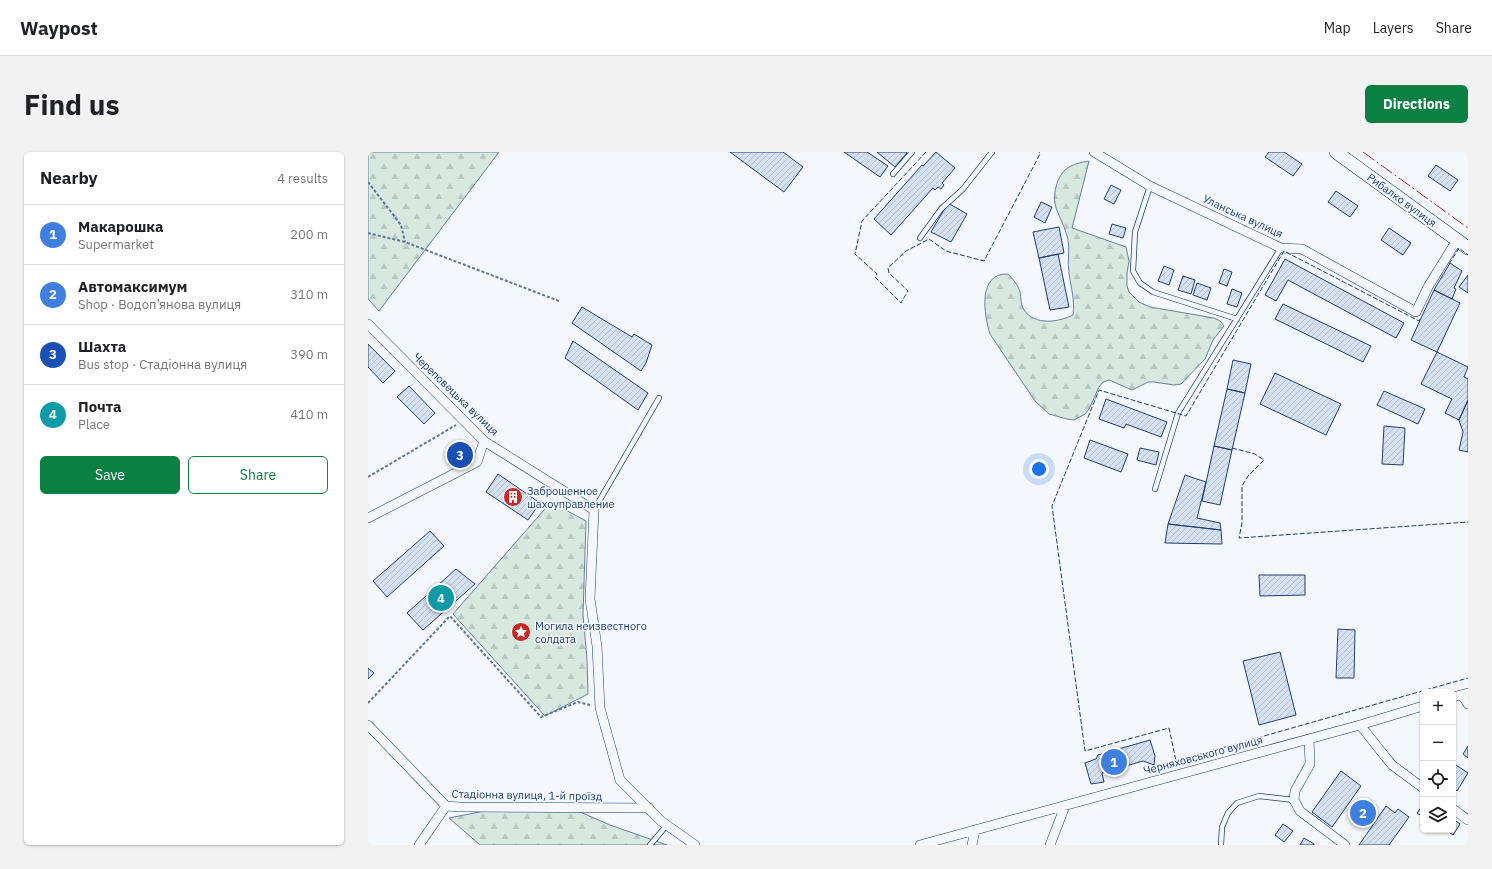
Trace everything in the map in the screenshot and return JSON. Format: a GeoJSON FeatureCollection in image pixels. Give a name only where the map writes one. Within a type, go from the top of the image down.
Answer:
{"type":"FeatureCollection","features":[{"type":"Feature","properties":{"kind":"street","name":"Уланська вулиця"},"geometry":{"type":"LineString","coordinates":[[1094,152],[1150,186],[1281,248],[1302,249],[1416,312],[1428,287],[1457,240]]}},
{"type":"Feature","properties":{"kind":"street","name":"Рибалко вулиця"},"geometry":{"type":"LineString","coordinates":[[1336,152],[1468,248]]}},
{"type":"Feature","properties":{"kind":"street","name":"Череповецька вулиця"},"geometry":{"type":"LineString","coordinates":[[368,324],[484,440],[594,510]]}},
{"type":"Feature","properties":{"kind":"street"},"geometry":{"type":"LineString","coordinates":[[368,518],[477,462],[484,440]]}},
{"type":"Feature","properties":{"kind":"street"},"geometry":{"type":"LineString","coordinates":[[594,510],[590,599],[597,646],[600,708],[620,780],[666,825],[695,845]]}},
{"type":"Feature","properties":{"kind":"street"},"geometry":{"type":"LineString","coordinates":[[1461,695],[1468,704]]}},
{"type":"Feature","properties":{"kind":"street","name":"Черняховського вулиця"},"geometry":{"type":"LineString","coordinates":[[920,845],[1360,725],[1420,707]]}},
{"type":"Feature","properties":{"kind":"street","name":"Стадіонна вулиця, 1-й проїзд"},"geometry":{"type":"LineString","coordinates":[[368,725],[446,806],[649,808]]}},
{"type":"Feature","properties":{"kind":"street"},"geometry":{"type":"LineString","coordinates":[[1360,725],[1392,765],[1420,786]]}},
{"type":"Feature","properties":{"kind":"street"},"geometry":{"type":"LineString","coordinates":[[1309,739],[1310,764],[1295,790],[1294,800],[1300,811],[1345,845]]}},
{"type":"Feature","properties":{"kind":"street"},"geometry":{"type":"LineString","coordinates":[[419,845],[446,806]]}},
{"type":"Feature","properties":{"kind":"street"},"geometry":{"type":"LineString","coordinates":[[1050,845],[1065,806]]}},
{"type":"Feature","properties":{"kind":"street"},"geometry":{"type":"LineString","coordinates":[[1456,811],[1468,820]]}},
{"type":"Feature","properties":{"kind":"street"},"geometry":{"type":"LineString","coordinates":[[972,845],[975,830]]}},
{"type":"Feature","properties":{"kind":"lane"},"geometry":{"type":"LineString","coordinates":[[893,174],[912,152]]}},
{"type":"Feature","properties":{"kind":"lane"},"geometry":{"type":"LineString","coordinates":[[920,238],[941,209],[964,189],[992,152]]}},
{"type":"Feature","properties":{"kind":"lane"},"geometry":{"type":"LineString","coordinates":[[1150,186],[1135,232],[1133,271],[1140,283],[1153,292],[1237,319]]}},
{"type":"Feature","properties":{"kind":"lane"},"geometry":{"type":"LineString","coordinates":[[1155,488],[1178,413],[1281,248]]}},
{"type":"Feature","properties":{"kind":"lane"},"geometry":{"type":"LineString","coordinates":[[594,510],[659,398]]}},
{"type":"Feature","properties":{"kind":"lane"},"geometry":{"type":"LineString","coordinates":[[1222,845],[1222,827],[1228,813],[1237,803],[1259,796],[1294,800]]}},
{"type":"Feature","properties":{"kind":"lane"},"geometry":{"type":"LineString","coordinates":[[650,845],[666,825]]}},
{"type":"Feature","properties":{"kind":"path"},"geometry":{"type":"LineString","coordinates":[[368,182],[401,225],[405,242]]}},
{"type":"Feature","properties":{"kind":"path"},"geometry":{"type":"LineString","coordinates":[[368,233],[405,242],[558,301]]}},
{"type":"Feature","properties":{"kind":"path"},"geometry":{"type":"LineString","coordinates":[[368,477],[464,420]]}},
{"type":"Feature","properties":{"kind":"path"},"geometry":{"type":"LineString","coordinates":[[368,703],[450,616],[541,717],[578,702],[600,708]]}},
{"type":"Feature","properties":{"kind":"green space"},"geometry":{"type":"Polygon","coordinates":[[[368,152],[499,152],[379,311],[368,299],[368,152]]]}},
{"type":"Feature","properties":{"kind":"green space"},"geometry":{"type":"Polygon","coordinates":[[[1089,161],[1072,228],[1126,247],[1129,261],[1127,286],[1129,292],[1139,302],[1150,307],[1214,318],[1220,321],[1224,326],[1213,340],[1205,359],[1181,384],[1174,385],[1148,382],[1132,390],[1109,380],[1103,382],[1099,387],[1089,409],[1085,414],[1074,420],[1049,414],[1035,401],[990,334],[986,316],[985,296],[991,280],[998,276],[1008,274],[1018,287],[1024,310],[1034,319],[1054,321],[1073,315],[1073,299],[1068,269],[1068,239],[1056,208],[1055,190],[1064,171],[1077,164],[1089,161]]]}},
{"type":"Feature","properties":{"kind":"green space"},"geometry":{"type":"Polygon","coordinates":[[[551,502],[586,521],[583,615],[587,659],[588,694],[545,716],[453,614],[551,502]]]}},
{"type":"Feature","properties":{"kind":"green space"},"geometry":{"type":"Polygon","coordinates":[[[515,805],[571,808],[610,825],[667,845],[480,845],[449,818],[515,805]]]}},
{"type":"Feature","properties":{"kind":"building"},"geometry":{"type":"Polygon","coordinates":[[[730,152],[783,152],[803,167],[784,192],[730,152]]]}},
{"type":"Feature","properties":{"kind":"building"},"geometry":{"type":"Polygon","coordinates":[[[844,152],[867,152],[888,166],[880,177],[844,152]]]}},
{"type":"Feature","properties":{"kind":"building"},"geometry":{"type":"Polygon","coordinates":[[[877,152],[906,152],[907,153],[895,167],[877,152]]]}},
{"type":"Feature","properties":{"kind":"building"},"geometry":{"type":"Polygon","coordinates":[[[936,152],[955,168],[942,183],[944,185],[941,189],[938,187],[935,190],[933,188],[891,235],[874,219],[922,165],[923,166],[936,152]]]}},
{"type":"Feature","properties":{"kind":"building"},"geometry":{"type":"Polygon","coordinates":[[[1269,152],[1284,152],[1302,164],[1293,176],[1265,157],[1269,152]]]}},
{"type":"Feature","properties":{"kind":"building"},"geometry":{"type":"Polygon","coordinates":[[[1436,165],[1458,180],[1450,191],[1428,176],[1436,165]]]}},
{"type":"Feature","properties":{"kind":"building"},"geometry":{"type":"Polygon","coordinates":[[[1111,185],[1121,190],[1114,204],[1104,199],[1111,185]]]}},
{"type":"Feature","properties":{"kind":"building"},"geometry":{"type":"Polygon","coordinates":[[[1336,191],[1358,206],[1350,217],[1328,202],[1336,191]]]}},
{"type":"Feature","properties":{"kind":"building"},"geometry":{"type":"Polygon","coordinates":[[[1041,202],[1052,207],[1045,223],[1034,217],[1041,202]]]}},
{"type":"Feature","properties":{"kind":"building"},"geometry":{"type":"Polygon","coordinates":[[[948,203],[967,214],[951,242],[931,232],[948,203]]]}},
{"type":"Feature","properties":{"kind":"building"},"geometry":{"type":"Polygon","coordinates":[[[1112,224],[1126,228],[1123,238],[1109,234],[1112,224]]]}},
{"type":"Feature","properties":{"kind":"building"},"geometry":{"type":"Polygon","coordinates":[[[1059,227],[1064,253],[1039,258],[1033,232],[1059,227]]]}},
{"type":"Feature","properties":{"kind":"building"},"geometry":{"type":"Polygon","coordinates":[[[1389,228],[1411,243],[1403,255],[1381,240],[1389,228]]]}},
{"type":"Feature","properties":{"kind":"building"},"geometry":{"type":"Polygon","coordinates":[[[1058,254],[1069,307],[1050,310],[1039,258],[1058,254]]]}},
{"type":"Feature","properties":{"kind":"building"},"geometry":{"type":"Polygon","coordinates":[[[1285,259],[1404,323],[1396,338],[1288,280],[1276,301],[1265,295],[1285,259]]]}},
{"type":"Feature","properties":{"kind":"building"},"geometry":{"type":"Polygon","coordinates":[[[1450,263],[1462,271],[1454,288],[1456,289],[1452,299],[1434,290],[1450,263]]]}},
{"type":"Feature","properties":{"kind":"building"},"geometry":{"type":"Polygon","coordinates":[[[1164,266],[1174,270],[1169,285],[1158,281],[1164,266]]]}},
{"type":"Feature","properties":{"kind":"building"},"geometry":{"type":"Polygon","coordinates":[[[1224,269],[1232,272],[1227,286],[1219,283],[1224,269]]]}},
{"type":"Feature","properties":{"kind":"building"},"geometry":{"type":"Polygon","coordinates":[[[1468,275],[1468,293],[1459,287],[1468,275]]]}},
{"type":"Feature","properties":{"kind":"building"},"geometry":{"type":"Polygon","coordinates":[[[1183,276],[1195,280],[1191,294],[1178,290],[1183,276]]]}},
{"type":"Feature","properties":{"kind":"building"},"geometry":{"type":"Polygon","coordinates":[[[1197,283],[1211,288],[1207,300],[1193,295],[1197,283]]]}},
{"type":"Feature","properties":{"kind":"building"},"geometry":{"type":"Polygon","coordinates":[[[1232,289],[1242,293],[1237,307],[1227,304],[1232,289]]]}},
{"type":"Feature","properties":{"kind":"building"},"geometry":{"type":"Polygon","coordinates":[[[1434,290],[1460,303],[1437,352],[1411,340],[1434,290]]]}},
{"type":"Feature","properties":{"kind":"building"},"geometry":{"type":"Polygon","coordinates":[[[1283,304],[1371,346],[1363,362],[1275,319],[1283,304]]]}},
{"type":"Feature","properties":{"kind":"building"},"geometry":{"type":"Polygon","coordinates":[[[582,307],[632,337],[634,334],[652,345],[646,363],[641,371],[572,323],[582,307]]]}},
{"type":"Feature","properties":{"kind":"building"},"geometry":{"type":"Polygon","coordinates":[[[573,341],[648,393],[638,410],[565,358],[573,341]]]}},
{"type":"Feature","properties":{"kind":"building"},"geometry":{"type":"Polygon","coordinates":[[[368,344],[395,371],[383,383],[368,367],[368,344]]]}},
{"type":"Feature","properties":{"kind":"building"},"geometry":{"type":"Polygon","coordinates":[[[1437,352],[1468,367],[1464,377],[1468,379],[1468,400],[1459,420],[1445,413],[1452,399],[1421,384],[1437,352]]]}},
{"type":"Feature","properties":{"kind":"building"},"geometry":{"type":"Polygon","coordinates":[[[1233,360],[1251,364],[1245,393],[1227,389],[1233,360]]]}},
{"type":"Feature","properties":{"kind":"building"},"geometry":{"type":"Polygon","coordinates":[[[1275,373],[1341,404],[1326,435],[1260,404],[1275,373]]]}},
{"type":"Feature","properties":{"kind":"building"},"geometry":{"type":"Polygon","coordinates":[[[409,386],[435,413],[424,424],[397,397],[409,386]]]}},
{"type":"Feature","properties":{"kind":"building"},"geometry":{"type":"Polygon","coordinates":[[[1227,389],[1245,393],[1232,450],[1214,446],[1227,389]]]}},
{"type":"Feature","properties":{"kind":"building"},"geometry":{"type":"Polygon","coordinates":[[[1384,391],[1425,409],[1418,424],[1377,405],[1384,391]]]}},
{"type":"Feature","properties":{"kind":"building"},"geometry":{"type":"Polygon","coordinates":[[[1106,399],[1167,422],[1161,437],[1126,424],[1124,428],[1099,419],[1106,399]]]}},
{"type":"Feature","properties":{"kind":"building"},"geometry":{"type":"Polygon","coordinates":[[[1468,400],[1468,452],[1459,450],[1463,432],[1459,420],[1468,400]]]}},
{"type":"Feature","properties":{"kind":"building"},"geometry":{"type":"Polygon","coordinates":[[[1384,426],[1405,428],[1403,465],[1382,464],[1384,426]]]}},
{"type":"Feature","properties":{"kind":"building"},"geometry":{"type":"Polygon","coordinates":[[[1090,440],[1128,454],[1121,472],[1084,458],[1090,440]]]}},
{"type":"Feature","properties":{"kind":"building"},"geometry":{"type":"Polygon","coordinates":[[[1214,446],[1232,450],[1220,505],[1202,501],[1214,446]]]}},
{"type":"Feature","properties":{"kind":"building"},"geometry":{"type":"Polygon","coordinates":[[[1140,448],[1159,452],[1156,465],[1137,460],[1140,448]]]}},
{"type":"Feature","properties":{"kind":"building","name":"Заброшенное шахоуправление"},"geometry":{"type":"Polygon","coordinates":[[[498,474],[540,503],[528,520],[486,492],[498,474]]]}},
{"type":"Feature","properties":{"kind":"building"},"geometry":{"type":"Polygon","coordinates":[[[1185,475],[1206,482],[1197,518],[1220,523],[1221,530],[1168,524],[1185,475]]]}},
{"type":"Feature","properties":{"kind":"building"},"geometry":{"type":"Polygon","coordinates":[[[1168,524],[1221,530],[1222,544],[1165,543],[1168,524]]]}},
{"type":"Feature","properties":{"kind":"building"},"geometry":{"type":"Polygon","coordinates":[[[430,531],[444,546],[387,597],[373,581],[430,531]]]}},
{"type":"Feature","properties":{"kind":"building"},"geometry":{"type":"Polygon","coordinates":[[[456,569],[475,584],[423,630],[407,613],[456,569]]]}},
{"type":"Feature","properties":{"kind":"building"},"geometry":{"type":"Polygon","coordinates":[[[1259,575],[1305,575],[1305,595],[1260,596],[1259,575]]]}},
{"type":"Feature","properties":{"kind":"building"},"geometry":{"type":"Polygon","coordinates":[[[1338,629],[1355,630],[1354,678],[1336,678],[1338,629]]]}},
{"type":"Feature","properties":{"kind":"building"},"geometry":{"type":"Polygon","coordinates":[[[1280,652],[1296,715],[1259,725],[1243,661],[1280,652]]]}},
{"type":"Feature","properties":{"kind":"building"},"geometry":{"type":"Polygon","coordinates":[[[368,668],[374,673],[368,679],[368,668]]]}},
{"type":"Feature","properties":{"kind":"building"},"geometry":{"type":"Polygon","coordinates":[[[1150,740],[1155,756],[1154,765],[1143,761],[1102,773],[1104,782],[1091,784],[1085,763],[1096,759],[1098,755],[1150,740]]]}},
{"type":"Feature","properties":{"kind":"building"},"geometry":{"type":"Polygon","coordinates":[[[1468,746],[1468,758],[1463,754],[1468,746]]]}},
{"type":"Feature","properties":{"kind":"building"},"geometry":{"type":"Polygon","coordinates":[[[1456,765],[1468,773],[1457,791],[1456,790],[1456,765]]]}},
{"type":"Feature","properties":{"kind":"building"},"geometry":{"type":"Polygon","coordinates":[[[1341,771],[1361,786],[1332,827],[1312,812],[1341,771]]]}},
{"type":"Feature","properties":{"kind":"building"},"geometry":{"type":"Polygon","coordinates":[[[1386,806],[1395,813],[1398,809],[1409,817],[1389,845],[1359,845],[1386,806]]]}},
{"type":"Feature","properties":{"kind":"building"},"geometry":{"type":"Polygon","coordinates":[[[1456,821],[1460,824],[1456,830],[1456,821]]]}},
{"type":"Feature","properties":{"kind":"building"},"geometry":{"type":"Polygon","coordinates":[[[1283,824],[1293,831],[1284,842],[1275,835],[1283,824]]]}},
{"type":"Feature","properties":{"kind":"building"},"geometry":{"type":"Polygon","coordinates":[[[1304,838],[1314,844],[1314,845],[1300,845],[1304,838]]]}},
{"type":"Feature","properties":{"kind":"fence"},"geometry":{"type":"LineString","coordinates":[[926,152],[862,221],[855,254],[877,274],[875,277],[901,303],[908,291],[889,273],[888,268],[906,251],[929,239],[946,251],[984,261],[1040,154],[1039,152]]}},
{"type":"Feature","properties":{"kind":"fence"},"geometry":{"type":"LineString","coordinates":[[1449,264],[1459,248],[1468,255]]}},
{"type":"Feature","properties":{"kind":"fence"},"geometry":{"type":"LineString","coordinates":[[1420,319],[1419,321],[1284,251],[1186,416],[1099,390],[1052,506],[1085,751],[1169,728],[1176,761],[1468,678]]}},
{"type":"Feature","properties":{"kind":"fence"},"geometry":{"type":"LineString","coordinates":[[1232,448],[1255,454],[1264,460],[1248,476],[1242,486],[1242,523],[1239,538],[1468,522]]}},
{"type":"Feature","properties":{"kind":"power"},"geometry":{"type":"LineString","coordinates":[[1363,152],[1468,228]]}},
{"type":"Feature","properties":{"kind":"place","name":"Шахта"},"geometry":{"type":"Point","coordinates":[460,455]}},
{"type":"Feature","properties":{"kind":"place","name":"Заброшенное шахоуправление"},"geometry":{"type":"Point","coordinates":[513,497]}},
{"type":"Feature","properties":{"kind":"place","name":"Почта"},"geometry":{"type":"Point","coordinates":[441,598]}},
{"type":"Feature","properties":{"kind":"place","name":"Могила неизвестного солдата"},"geometry":{"type":"Point","coordinates":[521,632]}},
{"type":"Feature","properties":{"kind":"place","name":"Макарошка"},"geometry":{"type":"Point","coordinates":[1114,762]}},
{"type":"Feature","properties":{"kind":"place","name":"Автомаксимум"},"geometry":{"type":"Point","coordinates":[1363,813]}}]}
